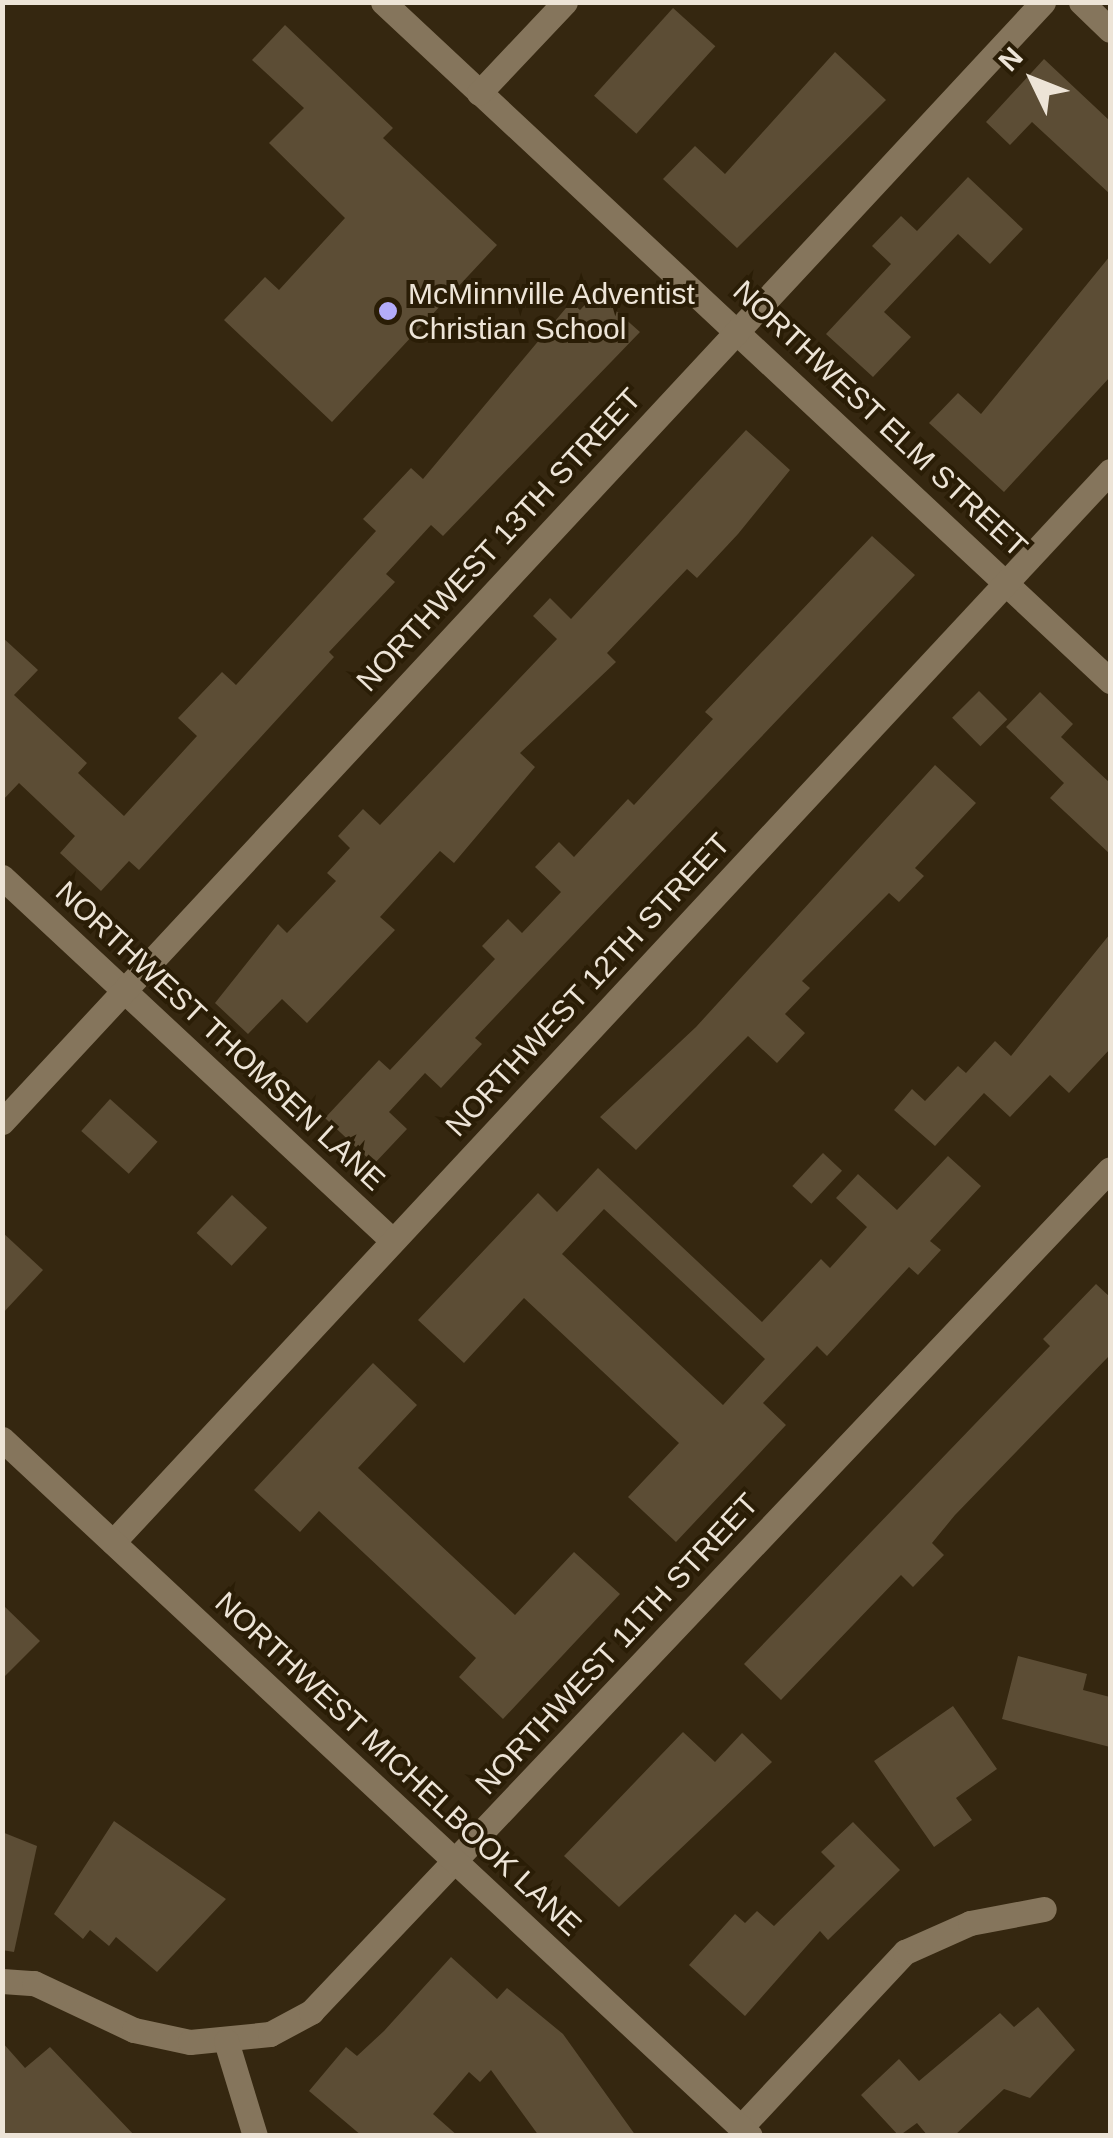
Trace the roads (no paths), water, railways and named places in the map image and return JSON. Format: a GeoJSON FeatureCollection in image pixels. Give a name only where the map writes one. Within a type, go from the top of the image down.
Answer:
{"type":"FeatureCollection","features":[{"type":"Feature","properties":{"kind":"street","name":"NORTHWEST ELM STREET"},"geometry":{"type":"LineString","coordinates":[[384,2],[1110,681]]}},
{"type":"Feature","properties":{"kind":"street"},"geometry":{"type":"LineString","coordinates":[[480,93],[565,2]]}},
{"type":"Feature","properties":{"kind":"street","name":"NORTHWEST 13TH STREET"},"geometry":{"type":"LineString","coordinates":[[2,1122],[1043,2]]}},
{"type":"Feature","properties":{"kind":"street"},"geometry":{"type":"LineString","coordinates":[[1081,2],[1110,30]]}},
{"type":"Feature","properties":{"kind":"street","name":"NORTHWEST 12TH STREET"},"geometry":{"type":"LineString","coordinates":[[112,1542],[1110,472]]}},
{"type":"Feature","properties":{"kind":"street","name":"NORTHWEST THOMSEN LANE"},"geometry":{"type":"LineString","coordinates":[[2,877],[393,1242]]}},
{"type":"Feature","properties":{"kind":"street","name":"NORTHWEST 11TH STREET"},"geometry":{"type":"LineString","coordinates":[[2,1981],[72,1996],[134,2030],[226,2041],[270,2034],[310,2012],[1110,1169]]}},
{"type":"Feature","properties":{"kind":"street","name":"NORTHWEST MICHELBOOK LANE"},"geometry":{"type":"LineString","coordinates":[[2,1439],[746,2131]]}},
{"type":"Feature","properties":{"kind":"street"},"geometry":{"type":"LineString","coordinates":[[746,2131],[905,1952],[970,1923],[1044,1909]]}},
{"type":"Feature","properties":{"kind":"street"},"geometry":{"type":"LineString","coordinates":[[226,2041],[255,2136]]}},
{"type":"Feature","properties":{"kind":"place","name":"McMinnville Adventist Christian School"},"geometry":{"type":"Point","coordinates":[388,311]}}]}
